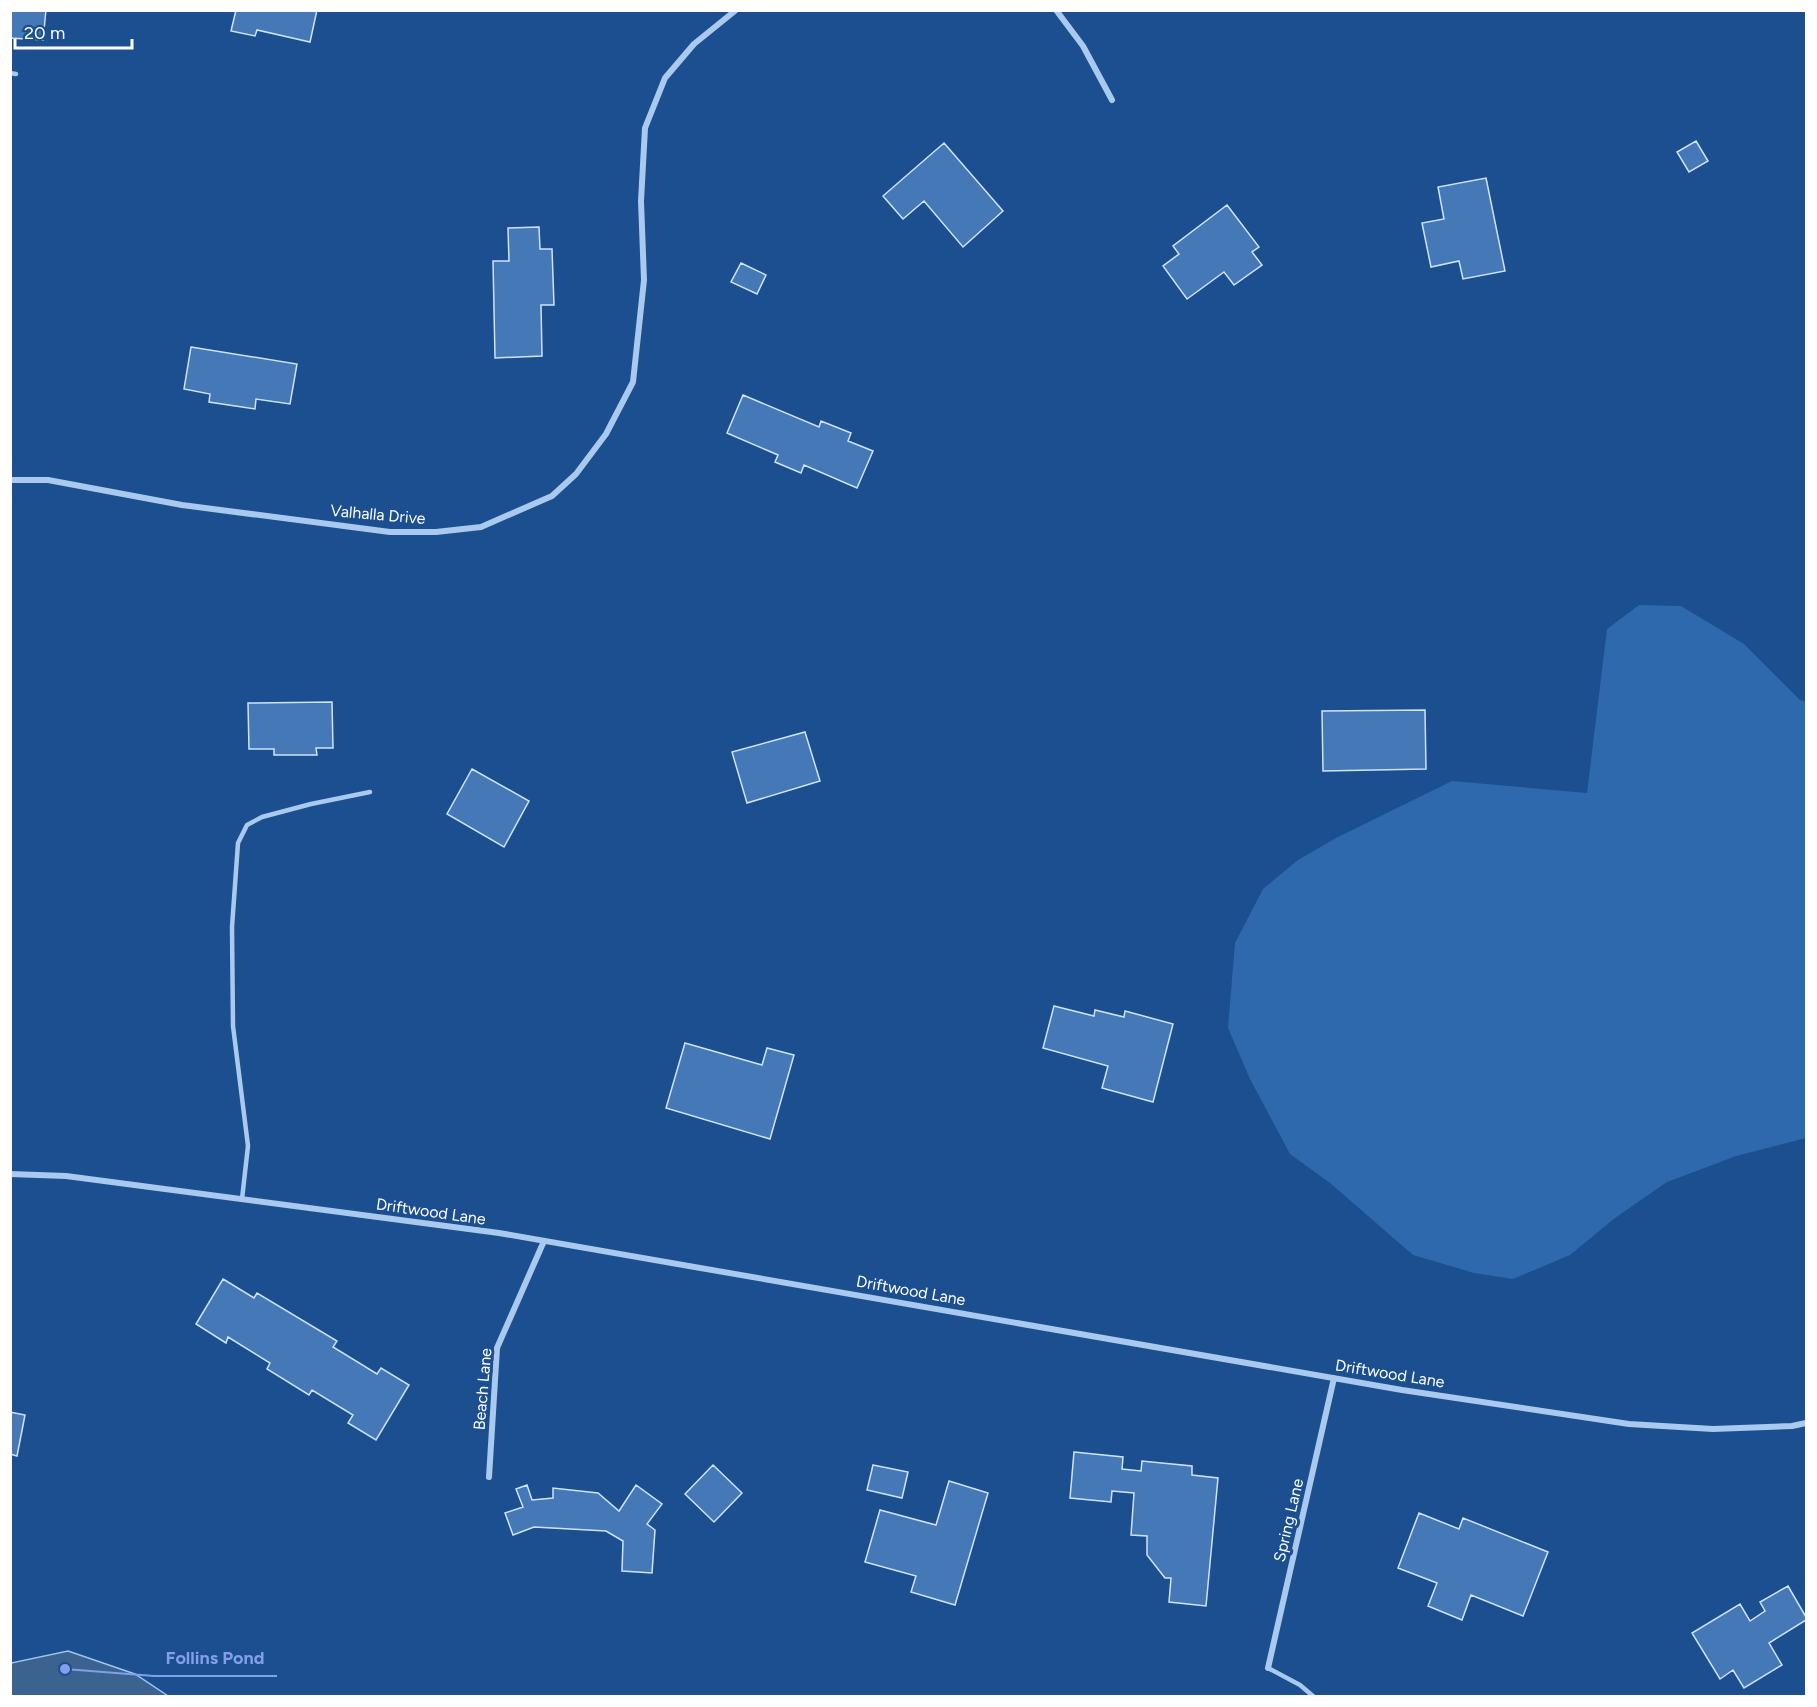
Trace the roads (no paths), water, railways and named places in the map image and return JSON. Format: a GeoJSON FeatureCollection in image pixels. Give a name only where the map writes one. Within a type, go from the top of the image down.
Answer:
{"type":"FeatureCollection","features":[{"type":"Feature","properties":{"kind":"street","name":"Valhalla Drive"},"geometry":{"type":"LineString","coordinates":[[10,480],[48,480],[182,505],[390,532],[436,532],[481,526],[552,496],[576,474],[606,434],[633,382],[644,280],[641,201],[645,128],[665,78],[694,44],[736,10]]}},
{"type":"Feature","properties":{"kind":"street"},"geometry":{"type":"LineString","coordinates":[[1056,10],[1083,46],[1112,100]]}},
{"type":"Feature","properties":{"kind":"street","name":"Driftwood Lane"},"geometry":{"type":"LineString","coordinates":[[10,1174],[66,1176],[544,1241],[1334,1378],[1629,1424],[1713,1429],[1792,1426],[1806,1423]]}},
{"type":"Feature","properties":{"kind":"street","name":"Beach Lane"},"geometry":{"type":"LineString","coordinates":[[489,1477],[497,1348],[544,1241]]}},
{"type":"Feature","properties":{"kind":"street","name":"Spring Lane"},"geometry":{"type":"LineString","coordinates":[[1268,1668],[1334,1378]]}},
{"type":"Feature","properties":{"kind":"lane"},"geometry":{"type":"LineString","coordinates":[[242,1199],[248,1146],[233,1026],[232,927],[238,843],[247,825],[262,817],[370,792]]}},
{"type":"Feature","properties":{"kind":"lane"},"geometry":{"type":"LineString","coordinates":[[1268,1668],[1300,1684],[1313,1696]]}},
{"type":"Feature","properties":{"kind":"place","name":"Follins Pond"},"geometry":{"type":"Point","coordinates":[65,1669]}}]}
